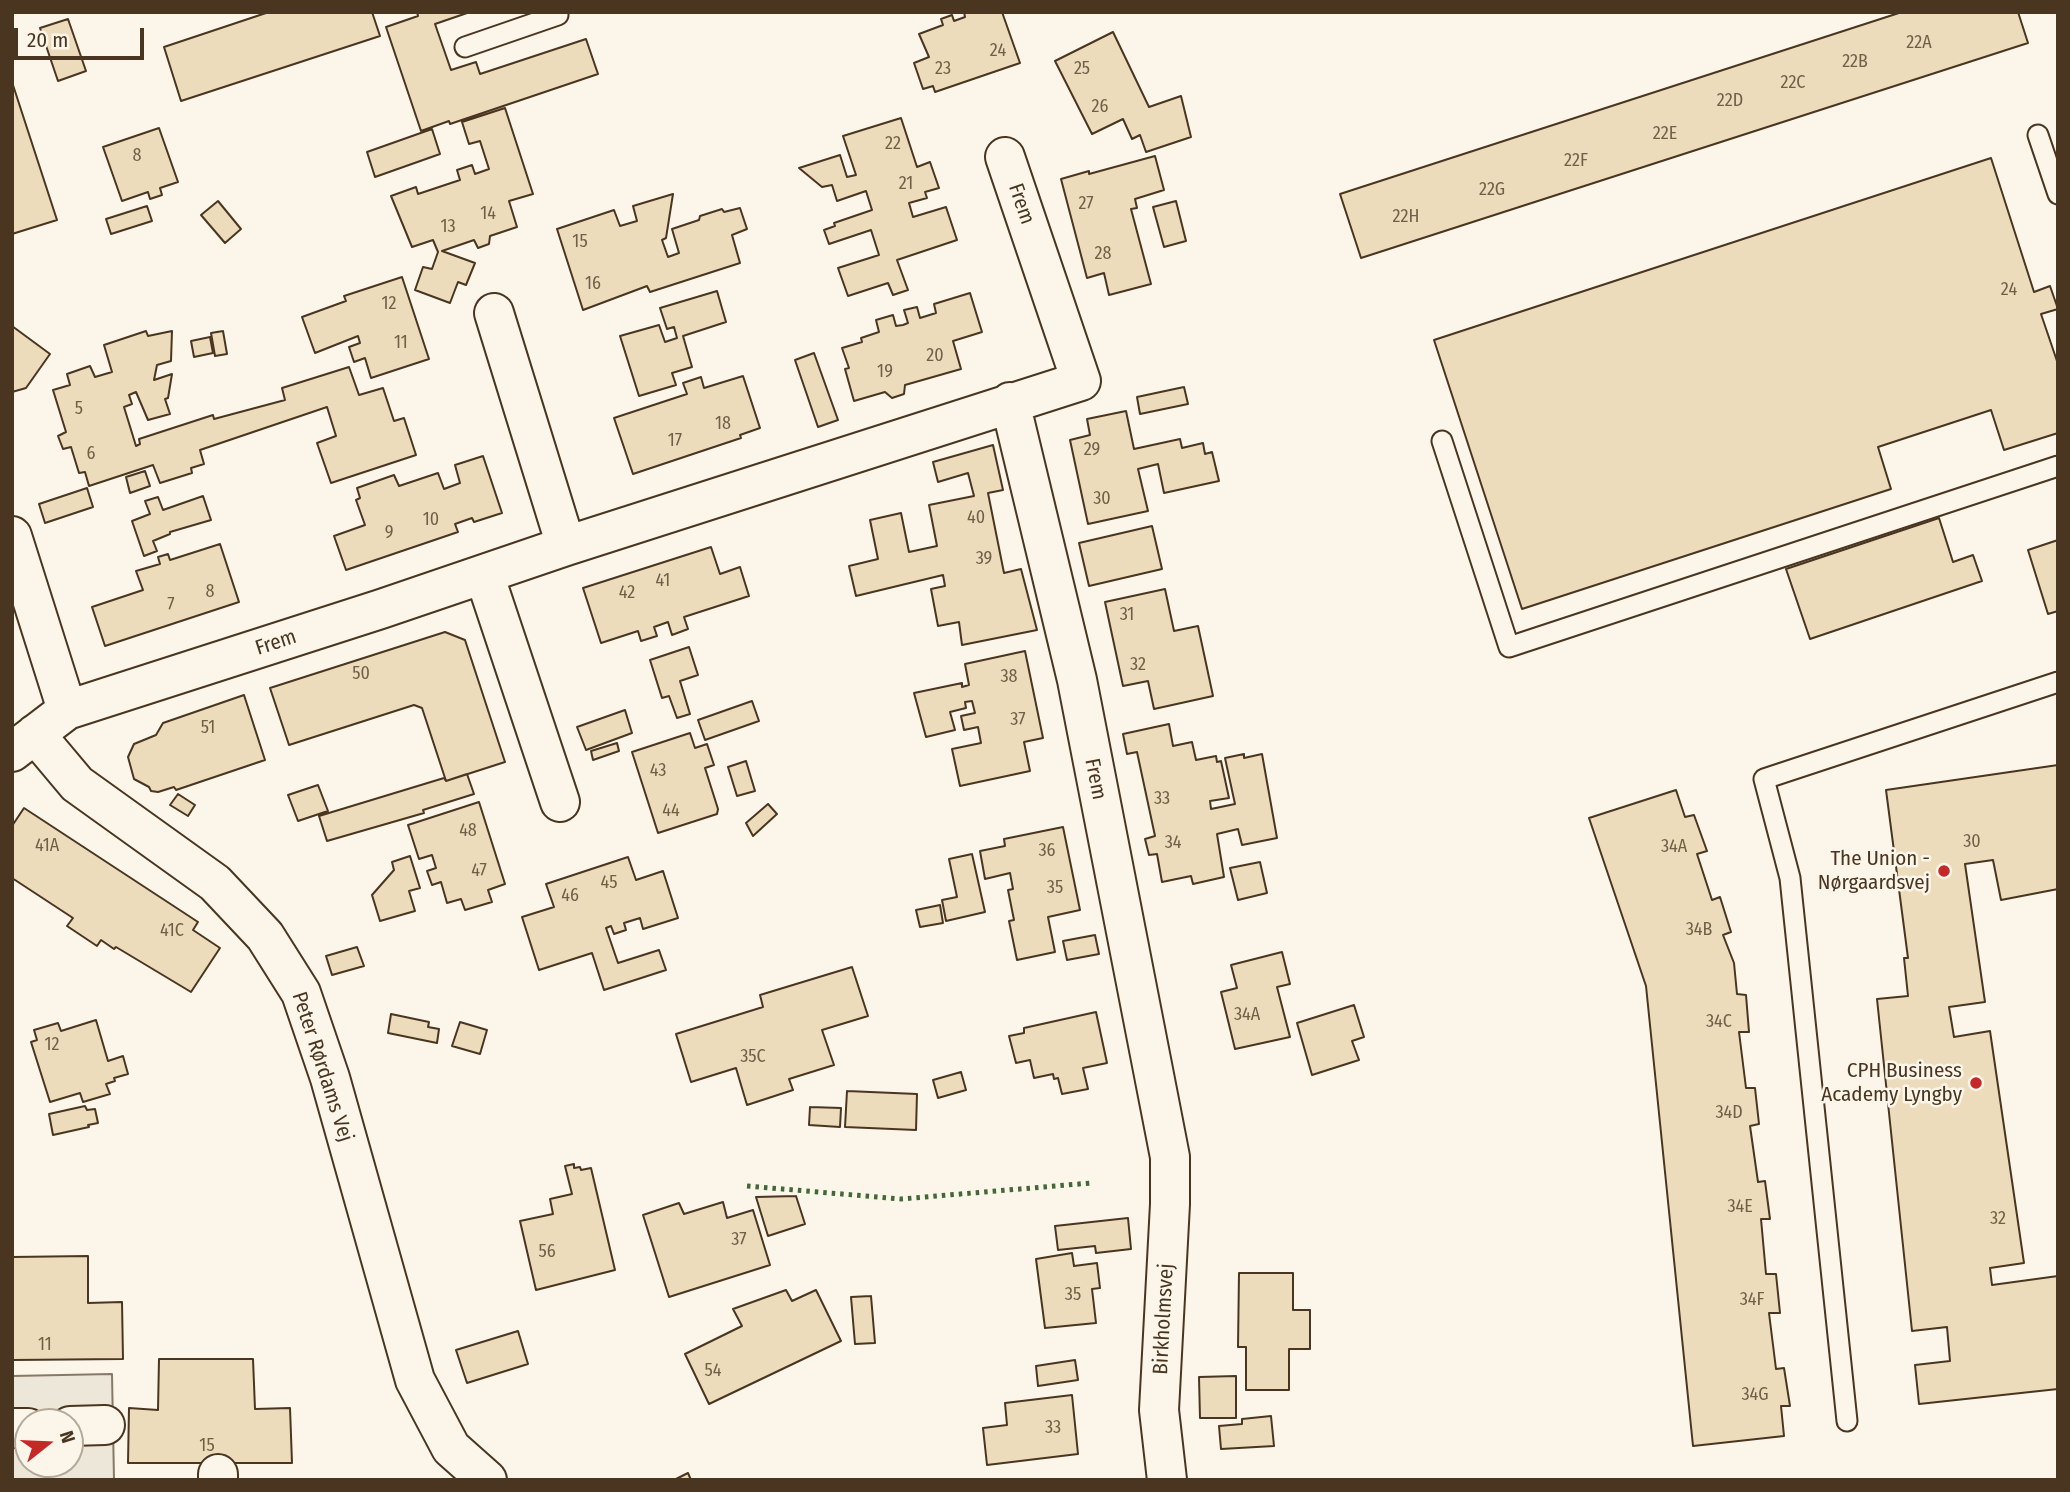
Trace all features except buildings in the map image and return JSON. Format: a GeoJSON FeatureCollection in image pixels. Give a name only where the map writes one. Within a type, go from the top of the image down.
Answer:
{"type":"FeatureCollection","features":[{"type":"Feature","properties":{"kind":"street","name":"Frem"},"geometry":{"type":"LineString","coordinates":[[24,743],[66,710],[1080,381],[1005,156]]}},
{"type":"Feature","properties":{"kind":"street"},"geometry":{"type":"LineString","coordinates":[[494,313],[566,546]]}},
{"type":"Feature","properties":{"kind":"street","name":"Frem"},"geometry":{"type":"LineString","coordinates":[[1010,402],[1077,680],[1170,1157]]}},
{"type":"Feature","properties":{"kind":"street"},"geometry":{"type":"LineString","coordinates":[[12,536],[66,710]]}},
{"type":"Feature","properties":{"kind":"street"},"geometry":{"type":"LineString","coordinates":[[484,574],[560,802]]}},
{"type":"Feature","properties":{"kind":"street","name":"Peter Rørdams Vej"},"geometry":{"type":"LineString","coordinates":[[24,743],[215,883],[265,936],[301,993],[331,1078],[415,1380],[452,1448],[487,1480]]}},
{"type":"Feature","properties":{"kind":"street","name":"Birkholmsvej"},"geometry":{"type":"LineString","coordinates":[[1167,1480],[1159,1410],[1170,1157]]}},
{"type":"Feature","properties":{"kind":"lane"},"geometry":{"type":"LineString","coordinates":[[465,47],[558,15],[557,12]]}},
{"type":"Feature","properties":{"kind":"lane"},"geometry":{"type":"LineString","coordinates":[[2038,135],[2058,194]]}},
{"type":"Feature","properties":{"kind":"lane"},"geometry":{"type":"LineString","coordinates":[[1442,441],[1509,647],[2058,466]]}},
{"type":"Feature","properties":{"kind":"lane"},"geometry":{"type":"LineString","coordinates":[[1847,1421],[1790,878],[1764,779],[2058,682]]}},
{"type":"Feature","properties":{"kind":"shaded area"},"geometry":{"type":"Polygon","coordinates":[[[112,1374],[114,1480],[12,1480],[12,1376],[112,1374]]]}},
{"type":"Feature","properties":{"kind":"hedge"},"geometry":{"type":"LineString","coordinates":[[747,1186],[901,1199],[1091,1183]]}},
{"type":"Feature","properties":{"kind":"place","name":"The Union - Nørgaardsvej"},"geometry":{"type":"Point","coordinates":[1944,871]}},
{"type":"Feature","properties":{"kind":"place","name":"CPH Business Academy Lyngby"},"geometry":{"type":"Point","coordinates":[1976,1083]}}]}
